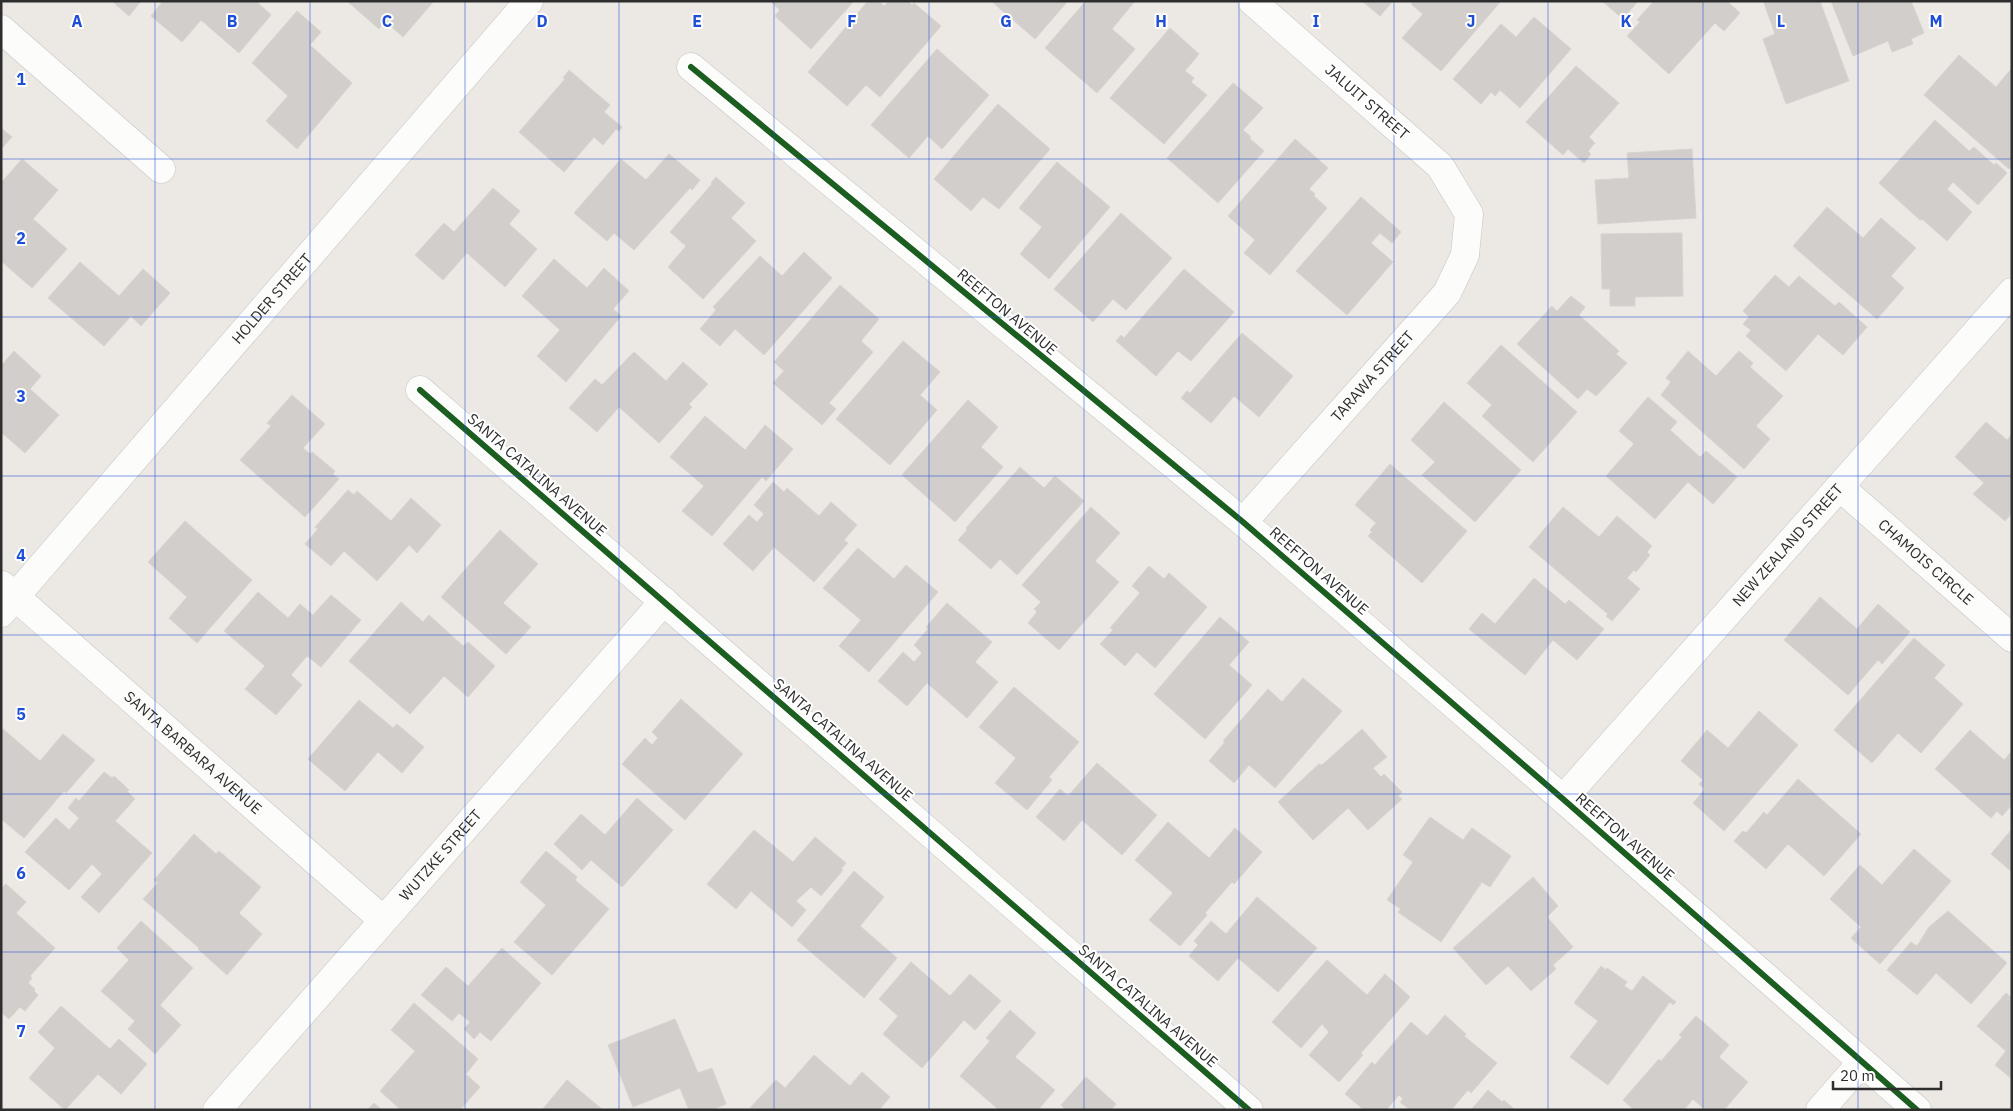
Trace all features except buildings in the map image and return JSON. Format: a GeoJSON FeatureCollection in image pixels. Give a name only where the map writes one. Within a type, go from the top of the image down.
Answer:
{"type":"FeatureCollection","features":[{"type":"Feature","properties":{"kind":"street","name":"HOLDER STREET"},"geometry":{"type":"LineString","coordinates":[[6,598],[529,1]]}},
{"type":"Feature","properties":{"kind":"street","name":"JALUIT STREET"},"geometry":{"type":"LineString","coordinates":[[1252,1],[1440,166],[1469,214]]}},
{"type":"Feature","properties":{"kind":"street"},"geometry":{"type":"LineString","coordinates":[[1,29],[161,169]]}},
{"type":"Feature","properties":{"kind":"street","name":"REEFTON AVENUE"},"geometry":{"type":"LineString","coordinates":[[691,67],[1243,522],[1563,799],[1917,1110]]}},
{"type":"Feature","properties":{"kind":"street","name":"TARAWA STREET"},"geometry":{"type":"LineString","coordinates":[[1243,522],[1447,293],[1465,255],[1469,214]]}},
{"type":"Feature","properties":{"kind":"street","name":"NEW ZEALAND STREET"},"geometry":{"type":"LineString","coordinates":[[1563,799],[2012,292]]}},
{"type":"Feature","properties":{"kind":"street","name":"SANTA CATALINA AVENUE"},"geometry":{"type":"LineString","coordinates":[[420,390],[1249,1110]]}},
{"type":"Feature","properties":{"kind":"street","name":"CHAMOIS CIRCLE"},"geometry":{"type":"LineString","coordinates":[[1840,487],[2012,638]]}},
{"type":"Feature","properties":{"kind":"street","name":"SANTA BARBARA AVENUE"},"geometry":{"type":"LineString","coordinates":[[6,598],[383,920]]}},
{"type":"Feature","properties":{"kind":"street","name":"WUTZKE STREET"},"geometry":{"type":"LineString","coordinates":[[218,1110],[664,601]]}},
{"type":"Feature","properties":{"kind":"street"},"geometry":{"type":"LineString","coordinates":[[1820,1110],[1862,1062]]}},
{"type":"Feature","properties":{"kind":"cycle path"},"geometry":{"type":"LineString","coordinates":[[691,67],[1243,522],[1563,799],[1917,1110]]}},
{"type":"Feature","properties":{"kind":"cycle path"},"geometry":{"type":"LineString","coordinates":[[420,390],[1249,1110]]}}]}
